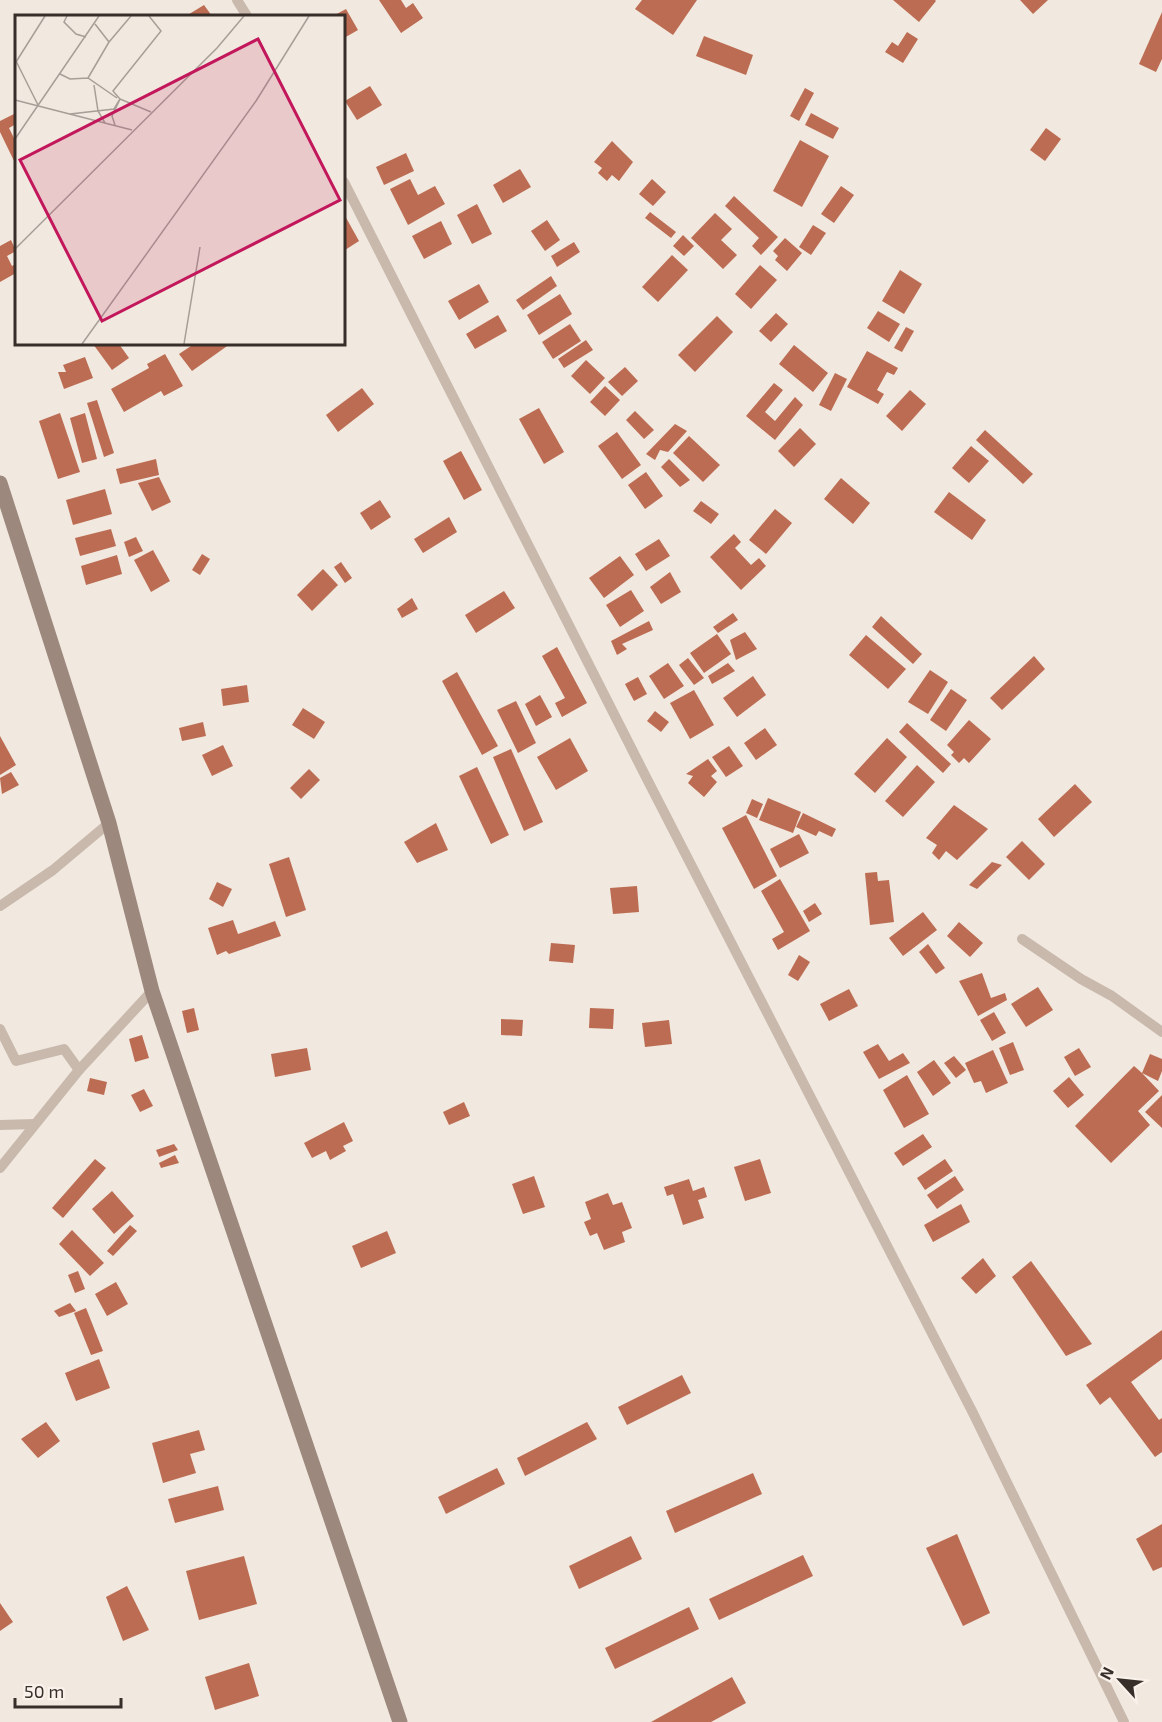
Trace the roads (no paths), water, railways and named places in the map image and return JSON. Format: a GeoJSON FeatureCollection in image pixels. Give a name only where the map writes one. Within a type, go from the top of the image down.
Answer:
{"type":"FeatureCollection","features":[{"type":"Feature","properties":{"kind":"street"},"geometry":{"type":"LineString","coordinates":[[237,0],[246,15]]}},
{"type":"Feature","properties":{"kind":"street"},"geometry":{"type":"LineString","coordinates":[[345,184],[653,792],[973,1413],[1124,1722]]}},
{"type":"Feature","properties":{"kind":"street"},"geometry":{"type":"LineString","coordinates":[[0,483],[109,823],[152,991],[400,1722]]}},
{"type":"Feature","properties":{"kind":"street"},"geometry":{"type":"LineString","coordinates":[[0,906],[53,870],[109,823]]}},
{"type":"Feature","properties":{"kind":"street"},"geometry":{"type":"LineString","coordinates":[[1022,939],[1081,979],[1112,996],[1162,1032]]}},
{"type":"Feature","properties":{"kind":"street"},"geometry":{"type":"LineString","coordinates":[[0,1168],[79,1070],[152,991]]}},
{"type":"Feature","properties":{"kind":"street"},"geometry":{"type":"LineString","coordinates":[[0,1029],[16,1061],[64,1049],[79,1070]]}},
{"type":"Feature","properties":{"kind":"street"},"geometry":{"type":"LineString","coordinates":[[0,1125],[35,1124]]}}]}
